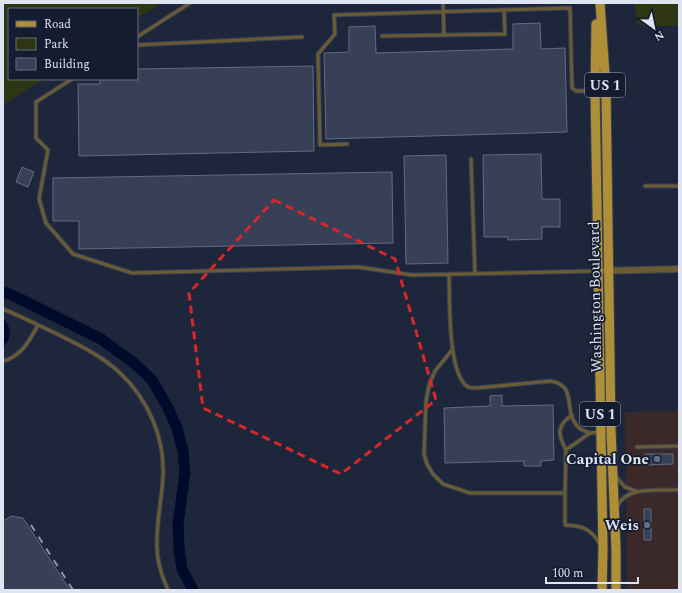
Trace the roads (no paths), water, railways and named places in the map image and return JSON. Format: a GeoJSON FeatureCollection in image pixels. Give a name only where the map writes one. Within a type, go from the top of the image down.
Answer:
{"type":"FeatureCollection","features":[{"type":"Feature","properties":{"kind":"main road","name":"Washington Boulevard"},"geometry":{"type":"LineString","coordinates":[[596,3],[595,91],[603,548],[602,590]]}},
{"type":"Feature","properties":{"kind":"main road","name":"Washington Boulevard"},"geometry":{"type":"LineString","coordinates":[[600,3],[606,89],[616,590]]}},
{"type":"Feature","properties":{"kind":"street"},"geometry":{"type":"LineString","coordinates":[[597,271],[679,269]]}},
{"type":"Feature","properties":{"kind":"lane"},"geometry":{"type":"LineString","coordinates":[[138,36],[190,3]]}},
{"type":"Feature","properties":{"kind":"lane"},"geometry":{"type":"LineString","coordinates":[[443,3],[444,35]]}},
{"type":"Feature","properties":{"kind":"lane"},"geometry":{"type":"LineString","coordinates":[[347,144],[320,145],[318,54],[335,34],[334,15],[570,8],[572,88],[576,91],[595,91]]}},
{"type":"Feature","properties":{"kind":"lane"},"geometry":{"type":"LineString","coordinates":[[382,36],[505,34],[504,10]]}},
{"type":"Feature","properties":{"kind":"lane"},"geometry":{"type":"LineString","coordinates":[[138,45],[302,37]]}},
{"type":"Feature","properties":{"kind":"lane"},"geometry":{"type":"LineString","coordinates":[[70,80],[36,102],[36,138],[48,150],[39,199],[46,223],[73,254],[132,273],[358,267],[412,275],[597,271]]}},
{"type":"Feature","properties":{"kind":"lane"},"geometry":{"type":"LineString","coordinates":[[471,159],[475,273]]}},
{"type":"Feature","properties":{"kind":"lane"},"geometry":{"type":"LineString","coordinates":[[645,186],[679,186]]}},
{"type":"Feature","properties":{"kind":"lane"},"geometry":{"type":"LineString","coordinates":[[449,274],[452,350],[458,374],[463,382],[469,387],[477,388],[551,381],[557,382],[563,386],[567,392],[575,424],[580,429],[590,433]]}},
{"type":"Feature","properties":{"kind":"lane"},"geometry":{"type":"LineString","coordinates":[[3,309],[87,350],[114,368],[132,385],[141,397],[155,426],[162,452],[162,481],[157,540],[161,570],[168,590]]}},
{"type":"Feature","properties":{"kind":"lane"},"geometry":{"type":"LineString","coordinates":[[3,361],[10,360],[20,352],[38,325]]}},
{"type":"Feature","properties":{"kind":"lane"},"geometry":{"type":"LineString","coordinates":[[452,350],[434,371],[429,385],[426,402],[424,454],[427,464],[433,474],[443,484],[470,493],[565,493]]}},
{"type":"Feature","properties":{"kind":"lane"},"geometry":{"type":"LineString","coordinates":[[572,415],[560,426],[560,440],[566,450],[565,525],[586,528],[596,537],[603,548]]}},
{"type":"Feature","properties":{"kind":"lane"},"geometry":{"type":"LineString","coordinates":[[566,450],[590,433],[601,431]]}},
{"type":"Feature","properties":{"kind":"lane"},"geometry":{"type":"LineString","coordinates":[[637,447],[679,446]]}},
{"type":"Feature","properties":{"kind":"lane"},"geometry":{"type":"LineString","coordinates":[[613,472],[624,486],[636,492]]}},
{"type":"Feature","properties":{"kind":"lane"},"geometry":{"type":"LineString","coordinates":[[615,512],[618,503],[628,494],[636,492],[679,490]]}},
{"type":"Feature","properties":{"kind":"water"},"geometry":{"type":"Polygon","coordinates":[[[3,318],[8,325],[10,333],[6,344],[3,347],[3,318]]]}},
{"type":"Feature","properties":{"kind":"waterway"},"geometry":{"type":"LineString","coordinates":[[3,292],[101,339],[134,363],[152,380],[167,406],[177,428],[183,451],[185,472],[178,525],[179,548],[182,569],[193,590]]}},
{"type":"Feature","properties":{"kind":"railway"},"geometry":{"type":"LineString","coordinates":[[31,525],[73,590]]}},
{"type":"Feature","properties":{"kind":"place","name":"Capital One"},"geometry":{"type":"Point","coordinates":[657,459]}},
{"type":"Feature","properties":{"kind":"place","name":"Weis"},"geometry":{"type":"Point","coordinates":[647,525]}}]}
